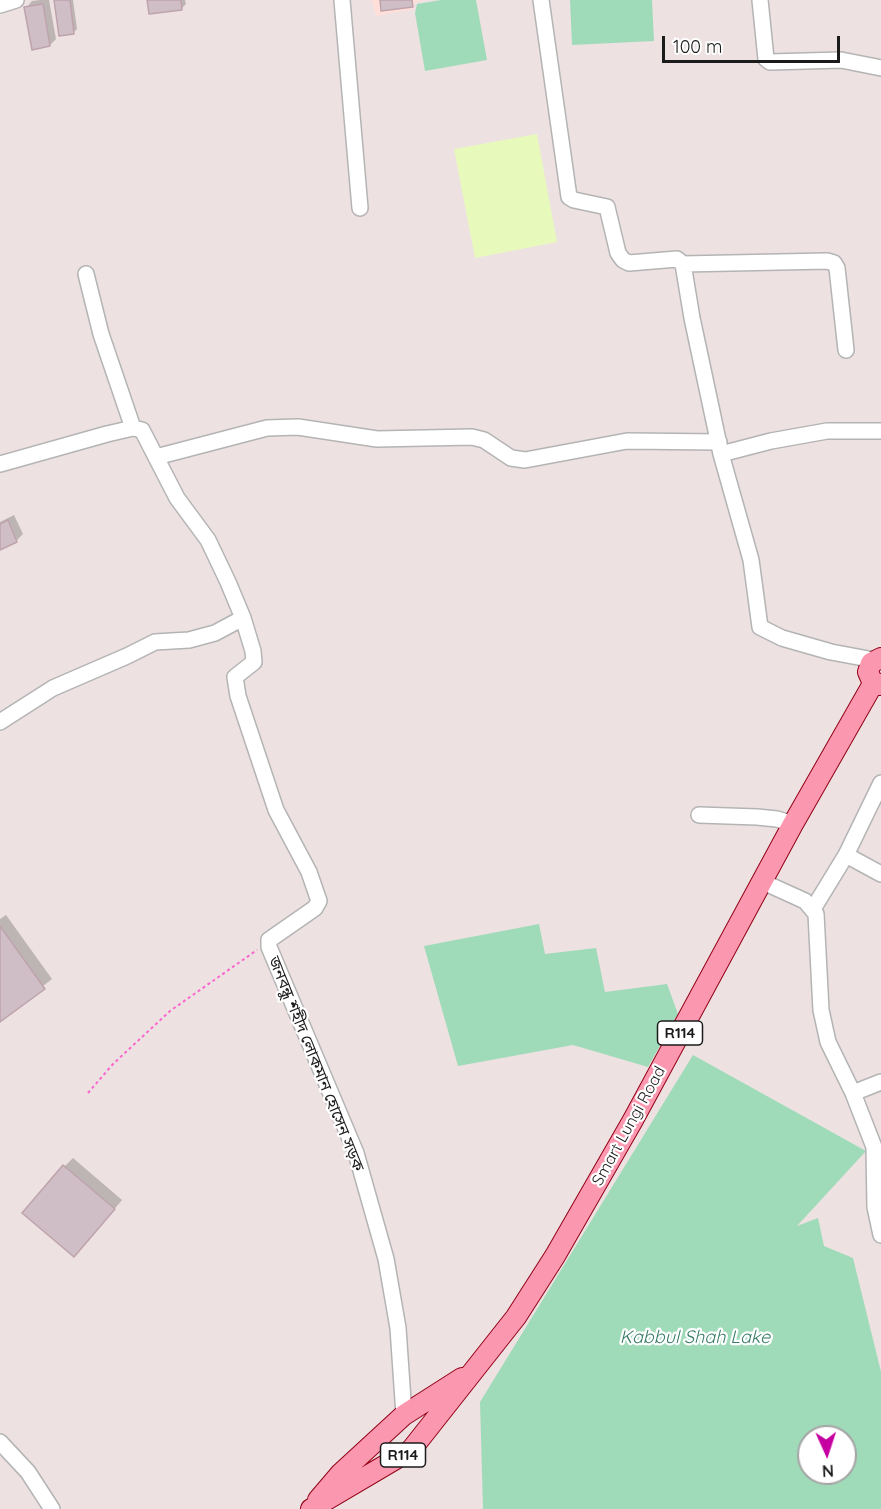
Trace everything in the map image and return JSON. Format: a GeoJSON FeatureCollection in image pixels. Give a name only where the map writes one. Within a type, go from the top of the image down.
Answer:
{"type":"FeatureCollection","features":[{"type":"Feature","properties":{"kind":"main road","name":"Smart Lungi Road"},"geometry":{"type":"LineString","coordinates":[[311,1509],[411,1450],[516,1317],[555,1256],[633,1120],[876,672]]}},
{"type":"Feature","properties":{"kind":"main road","name":"R114"},"geometry":{"type":"LineString","coordinates":[[311,1509],[334,1479],[404,1415],[471,1373]]}},
{"type":"Feature","properties":{"kind":"street"},"geometry":{"type":"LineString","coordinates":[[0,5],[16,0]]}},
{"type":"Feature","properties":{"kind":"street"},"geometry":{"type":"LineString","coordinates":[[342,0],[360,208]]}},
{"type":"Feature","properties":{"kind":"street"},"geometry":{"type":"LineString","coordinates":[[540,0],[569,197],[607,207],[618,253],[623,260],[629,263],[677,259],[683,264],[692,318],[720,448],[751,560],[760,627],[782,639],[831,652],[876,672]]}},
{"type":"Feature","properties":{"kind":"street"},"geometry":{"type":"LineString","coordinates":[[760,0],[766,59],[770,62],[841,60],[881,68]]}},
{"type":"Feature","properties":{"kind":"street"},"geometry":{"type":"LineString","coordinates":[[683,264],[827,261],[834,263],[837,268],[846,350]]}},
{"type":"Feature","properties":{"kind":"street"},"geometry":{"type":"LineString","coordinates":[[0,464],[133,428],[101,334],[86,274]]}},
{"type":"Feature","properties":{"kind":"street"},"geometry":{"type":"LineString","coordinates":[[156,457],[267,428],[298,427],[376,439],[472,437],[484,440],[511,458],[525,460],[627,441],[720,448],[827,431],[881,431]]}},
{"type":"Feature","properties":{"kind":"street","name":"জনবন্ধু শহীদ লোকমান হোসেন সড়ক"},"geometry":{"type":"LineString","coordinates":[[133,428],[142,430],[177,498],[208,540],[243,618],[253,651],[254,662],[235,677],[235,685],[276,810],[309,872],[319,901],[315,908],[268,942],[359,1164],[388,1271],[398,1328],[404,1415]]}},
{"type":"Feature","properties":{"kind":"street"},"geometry":{"type":"LineString","coordinates":[[0,722],[53,688],[154,642],[189,639],[215,633],[243,618]]}},
{"type":"Feature","properties":{"kind":"street"},"geometry":{"type":"LineString","coordinates":[[813,909],[846,855],[881,783]]}},
{"type":"Feature","properties":{"kind":"street"},"geometry":{"type":"LineString","coordinates":[[699,815],[757,817],[777,819],[793,824]]}},
{"type":"Feature","properties":{"kind":"street"},"geometry":{"type":"LineString","coordinates":[[846,855],[881,874]]}},
{"type":"Feature","properties":{"kind":"street"},"geometry":{"type":"LineString","coordinates":[[763,882],[797,896],[813,909],[817,919],[821,1010],[828,1042],[853,1093],[874,1147],[872,1171],[874,1207],[881,1235]]}},
{"type":"Feature","properties":{"kind":"street"},"geometry":{"type":"LineString","coordinates":[[853,1093],[881,1083]]}},
{"type":"Feature","properties":{"kind":"street"},"geometry":{"type":"LineString","coordinates":[[0,1442],[28,1472],[52,1509]]}},
{"type":"Feature","properties":{"kind":"path"},"geometry":{"type":"LineString","coordinates":[[88,1093],[113,1064],[170,1011],[268,942]]}},
{"type":"Feature","properties":{"kind":"shaded area"},"geometry":{"type":"Polygon","coordinates":[[[372,0],[425,0],[415,2],[413,9],[376,16],[372,0]]]}},
{"type":"Feature","properties":{"kind":"shaded area"},"geometry":{"type":"Polygon","coordinates":[[[537,134],[557,242],[475,258],[454,149],[537,134]]]}},
{"type":"Feature","properties":{"kind":"water"},"geometry":{"type":"Polygon","coordinates":[[[441,0],[476,0],[487,60],[425,71],[415,13],[417,4],[441,0]]]}},
{"type":"Feature","properties":{"kind":"water"},"geometry":{"type":"Polygon","coordinates":[[[570,0],[652,0],[654,41],[572,45],[570,0]]]}},
{"type":"Feature","properties":{"kind":"water"},"geometry":{"type":"Polygon","coordinates":[[[539,924],[545,954],[596,948],[605,992],[667,984],[678,1014],[648,1067],[573,1045],[458,1066],[424,946],[539,924]]]}},
{"type":"Feature","properties":{"kind":"water","name":"Kabbul Shah Lake"},"geometry":{"type":"Polygon","coordinates":[[[693,1055],[866,1151],[797,1226],[818,1218],[824,1246],[853,1258],[881,1372],[881,1509],[483,1509],[480,1402],[693,1055]]]}},
{"type":"Feature","properties":{"kind":"building"},"geometry":{"type":"Polygon","coordinates":[[[54,0],[70,0],[74,34],[59,36],[54,0]]]}},
{"type":"Feature","properties":{"kind":"building"},"geometry":{"type":"Polygon","coordinates":[[[147,0],[181,0],[182,10],[149,14],[147,0]]]}},
{"type":"Feature","properties":{"kind":"building"},"geometry":{"type":"Polygon","coordinates":[[[380,0],[412,0],[413,7],[381,11],[380,0]]]}},
{"type":"Feature","properties":{"kind":"building"},"geometry":{"type":"Polygon","coordinates":[[[43,4],[50,46],[32,50],[24,7],[43,4]]]}},
{"type":"Feature","properties":{"kind":"building"},"geometry":{"type":"Polygon","coordinates":[[[8,520],[17,542],[0,550],[0,524],[8,520]]]}},
{"type":"Feature","properties":{"kind":"building"},"geometry":{"type":"Polygon","coordinates":[[[0,926],[45,989],[0,1022],[0,926]]]}},
{"type":"Feature","properties":{"kind":"building"},"geometry":{"type":"Polygon","coordinates":[[[63,1165],[115,1209],[74,1257],[22,1213],[63,1165]]]}}]}
